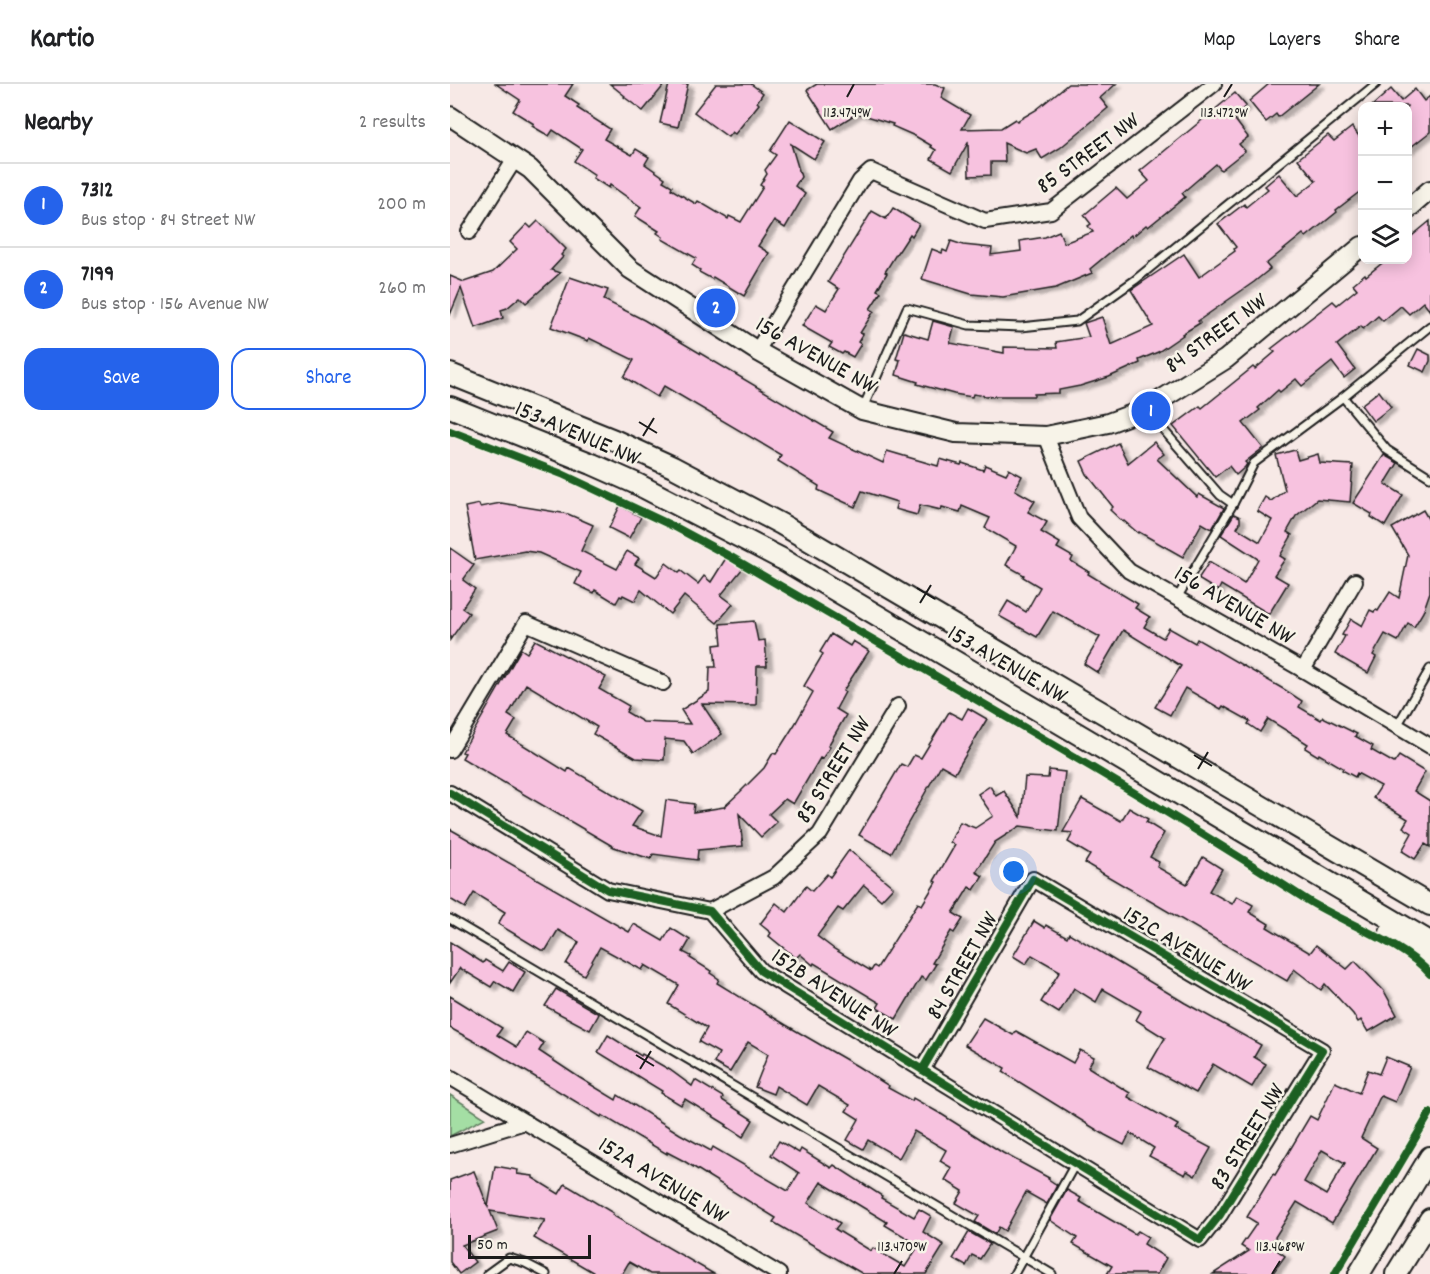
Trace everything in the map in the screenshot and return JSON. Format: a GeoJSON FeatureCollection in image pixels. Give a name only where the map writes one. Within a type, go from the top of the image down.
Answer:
{"type":"FeatureCollection","features":[{"type":"Feature","properties":{"kind":"main road","name":"153 AVENUE NW"},"geometry":{"type":"LineString","coordinates":[[450,374],[614,440],[728,495],[1425,901]]}},
{"type":"Feature","properties":{"kind":"main road","name":"153 AVENUE NW"},"geometry":{"type":"LineString","coordinates":[[450,407],[592,464],[752,543],[1430,942]]}},
{"type":"Feature","properties":{"kind":"main road"},"geometry":{"type":"LineString","coordinates":[[1235,826],[1279,864],[1411,946],[1430,961]]}},
{"type":"Feature","properties":{"kind":"main road"},"geometry":{"type":"LineString","coordinates":[[1359,1274],[1430,1157]]}},
{"type":"Feature","properties":{"kind":"main road"},"geometry":{"type":"LineString","coordinates":[[1396,1274],[1430,1219]]}},
{"type":"Feature","properties":{"kind":"main road"},"geometry":{"type":"LineString","coordinates":[[1405,1274],[1422,1257],[1430,1244]]}},
{"type":"Feature","properties":{"kind":"street","name":"85 STREET NW"},"geometry":{"type":"LineString","coordinates":[[757,351],[860,181],[871,171],[985,221],[1051,212],[1214,84]]}},
{"type":"Feature","properties":{"kind":"street","name":"156 AVENUE NW"},"geometry":{"type":"LineString","coordinates":[[450,116],[530,169],[630,269],[757,351],[862,410],[956,433],[1046,436],[1079,518],[1129,571],[1303,670],[1430,746]]}},
{"type":"Feature","properties":{"kind":"street"},"geometry":{"type":"LineString","coordinates":[[469,232],[515,159]]}},
{"type":"Feature","properties":{"kind":"street"},"geometry":{"type":"LineString","coordinates":[[1412,205],[1430,190]]}},
{"type":"Feature","properties":{"kind":"street","name":"84 STREET NW"},"geometry":{"type":"LineString","coordinates":[[1046,436],[1108,423],[1146,409],[1226,359],[1358,249]]}},
{"type":"Feature","properties":{"kind":"street"},"geometry":{"type":"LineString","coordinates":[[1303,670],[1355,581]]}},
{"type":"Feature","properties":{"kind":"street"},"geometry":{"type":"LineString","coordinates":[[450,750],[526,622],[663,682]]}},
{"type":"Feature","properties":{"kind":"street","name":"85 STREET NW"},"geometry":{"type":"LineString","coordinates":[[710,911],[774,877],[820,834],[898,706]]}},
{"type":"Feature","properties":{"kind":"street"},"geometry":{"type":"LineString","coordinates":[[450,793],[608,890],[710,911]]}},
{"type":"Feature","properties":{"kind":"street","name":"84 STREET NW"},"geometry":{"type":"LineString","coordinates":[[922,1070],[1033,879]]}},
{"type":"Feature","properties":{"kind":"street","name":"152C AVENUE NW"},"geometry":{"type":"LineString","coordinates":[[1033,879],[1322,1050]]}},
{"type":"Feature","properties":{"kind":"street","name":"152B AVENUE NW"},"geometry":{"type":"LineString","coordinates":[[710,911],[761,971],[1200,1240]]}},
{"type":"Feature","properties":{"kind":"street","name":"83 STREET NW"},"geometry":{"type":"LineString","coordinates":[[1200,1240],[1220,1215],[1322,1050]]}},
{"type":"Feature","properties":{"kind":"street","name":"152A AVENUE NW"},"geometry":{"type":"LineString","coordinates":[[450,1077],[779,1274]]}},
{"type":"Feature","properties":{"kind":"street"},"geometry":{"type":"LineString","coordinates":[[450,1145],[525,1122]]}},
{"type":"Feature","properties":{"kind":"lane"},"geometry":{"type":"LineString","coordinates":[[862,410],[907,308],[969,325],[1021,327],[1077,321],[1135,280],[1376,84]]}},
{"type":"Feature","properties":{"kind":"lane"},"geometry":{"type":"LineString","coordinates":[[1176,599],[1233,504],[1254,463],[1343,397],[1430,327]]}},
{"type":"Feature","properties":{"kind":"lane"},"geometry":{"type":"LineString","coordinates":[[1343,397],[1388,450],[1430,477]]}},
{"type":"Feature","properties":{"kind":"lane"},"geometry":{"type":"LineString","coordinates":[[1146,409],[1220,495],[1233,504]]}},
{"type":"Feature","properties":{"kind":"lane"},"geometry":{"type":"LineString","coordinates":[[1397,726],[1430,669]]}},
{"type":"Feature","properties":{"kind":"lane"},"geometry":{"type":"LineString","coordinates":[[450,919],[1052,1274]]}},
{"type":"Feature","properties":{"kind":"lane"},"geometry":{"type":"LineString","coordinates":[[1014,1274],[1075,1164]]}},
{"type":"Feature","properties":{"kind":"lane"},"geometry":{"type":"LineString","coordinates":[[487,1274],[509,1258],[546,1274]]}},
{"type":"Feature","properties":{"kind":"green space"},"geometry":{"type":"Polygon","coordinates":[[[450,1095],[485,1118],[450,1136],[450,1095]]]}},
{"type":"Feature","properties":{"kind":"building"},"geometry":{"type":"Polygon","coordinates":[[[496,84],[573,84],[565,96],[579,105],[577,108],[610,129],[604,139],[632,155],[636,149],[649,157],[645,164],[665,178],[663,181],[672,186],[671,189],[696,204],[698,201],[728,219],[729,216],[741,222],[763,187],[760,185],[767,174],[765,170],[776,155],[770,151],[790,120],[825,142],[814,159],[791,144],[801,177],[795,186],[805,194],[785,228],[774,221],[758,246],[769,253],[744,296],[713,277],[712,279],[699,272],[700,270],[692,265],[696,258],[662,239],[663,237],[657,233],[659,231],[635,216],[641,207],[610,185],[609,188],[593,178],[595,175],[574,161],[582,149],[553,130],[549,136],[532,126],[534,124],[513,111],[520,100],[496,84]]]}},
{"type":"Feature","properties":{"kind":"building"},"geometry":{"type":"Polygon","coordinates":[[[610,84],[665,84],[643,111],[610,84]]]}},
{"type":"Feature","properties":{"kind":"building"},"geometry":{"type":"Polygon","coordinates":[[[669,84],[688,84],[678,127],[660,123],[669,84]]]}},
{"type":"Feature","properties":{"kind":"building"},"geometry":{"type":"Polygon","coordinates":[[[716,84],[751,84],[763,93],[757,102],[759,104],[735,134],[732,132],[728,137],[694,112],[716,84]]]}},
{"type":"Feature","properties":{"kind":"building"},"geometry":{"type":"Polygon","coordinates":[[[817,84],[935,84],[945,88],[941,98],[970,115],[962,129],[1001,128],[1036,110],[1068,84],[1116,84],[1100,98],[1108,108],[1060,148],[1042,159],[1036,149],[1026,153],[1004,143],[1005,162],[991,162],[991,175],[969,176],[968,143],[952,171],[931,159],[936,150],[932,146],[892,126],[893,124],[857,113],[832,129],[807,90],[817,84]]]}},
{"type":"Feature","properties":{"kind":"building"},"geometry":{"type":"Polygon","coordinates":[[[1269,84],[1319,84],[1278,117],[1276,114],[1266,122],[1249,101],[1269,84]]]}},
{"type":"Feature","properties":{"kind":"building"},"geometry":{"type":"Polygon","coordinates":[[[1391,89],[1401,101],[1415,89],[1424,101],[1430,96],[1430,132],[1412,146],[1412,102],[1376,102],[1391,89]]]}},
{"type":"Feature","properties":{"kind":"building"},"geometry":{"type":"Polygon","coordinates":[[[1235,93],[1246,106],[1233,117],[1248,137],[1239,144],[1245,151],[1221,170],[1216,164],[1182,193],[1185,197],[1148,227],[1146,225],[1132,237],[1131,235],[1090,269],[1092,273],[1056,288],[1003,297],[971,294],[922,279],[932,249],[942,253],[943,250],[947,252],[951,241],[963,245],[992,248],[991,255],[1021,251],[1020,241],[1045,237],[1059,231],[1064,243],[1093,232],[1088,226],[1091,224],[1084,215],[1116,188],[1127,199],[1149,181],[1140,171],[1235,93]]]}},
{"type":"Feature","properties":{"kind":"building"},"geometry":{"type":"Polygon","coordinates":[[[1352,127],[1358,135],[1358,193],[1306,237],[1303,234],[1266,264],[1270,269],[1254,282],[1158,352],[1139,360],[1140,363],[1109,377],[1059,390],[1059,393],[1034,394],[1034,396],[993,397],[973,394],[972,397],[917,384],[918,382],[896,375],[900,360],[896,359],[904,332],[928,339],[933,321],[954,327],[950,343],[1004,353],[1004,347],[1057,348],[1056,342],[1089,337],[1084,323],[1102,317],[1111,345],[1153,326],[1131,290],[1184,254],[1199,277],[1235,251],[1236,247],[1218,224],[1244,204],[1246,207],[1268,189],[1265,186],[1279,174],[1297,196],[1316,181],[1298,159],[1328,135],[1334,141],[1352,127]]]}},
{"type":"Feature","properties":{"kind":"building"},"geometry":{"type":"Polygon","coordinates":[[[893,208],[919,224],[885,272],[887,273],[877,290],[881,292],[870,309],[874,311],[860,333],[863,334],[858,342],[861,344],[853,357],[844,352],[842,354],[829,347],[832,343],[802,326],[816,304],[826,310],[839,289],[828,282],[872,211],[886,219],[893,208]]]}},
{"type":"Feature","properties":{"kind":"building"},"geometry":{"type":"Polygon","coordinates":[[[538,221],[566,249],[561,255],[563,257],[551,270],[560,273],[526,303],[520,297],[501,310],[503,318],[475,328],[461,288],[450,315],[450,276],[464,282],[493,272],[517,249],[510,242],[527,224],[531,228],[538,221]]]}},
{"type":"Feature","properties":{"kind":"building"},"geometry":{"type":"Polygon","coordinates":[[[1430,221],[1430,311],[1423,302],[1409,314],[1401,306],[1383,321],[1378,316],[1363,329],[1361,326],[1337,345],[1355,369],[1344,378],[1332,362],[1302,386],[1296,379],[1280,392],[1278,390],[1258,408],[1260,410],[1243,423],[1263,448],[1245,462],[1247,464],[1245,467],[1236,475],[1229,466],[1215,477],[1173,426],[1200,406],[1202,408],[1253,367],[1255,369],[1275,352],[1271,349],[1333,301],[1337,305],[1357,289],[1353,284],[1365,274],[1366,276],[1381,264],[1412,264],[1412,236],[1430,221]]]}},
{"type":"Feature","properties":{"kind":"building"},"geometry":{"type":"Polygon","coordinates":[[[570,277],[608,290],[604,300],[644,320],[833,432],[829,438],[883,463],[887,451],[938,466],[940,459],[983,470],[985,465],[1006,474],[1009,469],[1022,476],[1015,490],[1035,501],[1028,512],[1047,522],[1041,532],[1060,543],[1057,548],[1073,557],[1071,561],[1089,572],[1088,574],[1138,604],[1135,608],[1150,617],[1144,627],[1163,638],[1169,628],[1195,643],[1197,639],[1302,701],[1299,707],[1321,720],[1323,717],[1357,734],[1355,736],[1373,746],[1371,750],[1394,763],[1399,756],[1425,772],[1414,791],[1430,801],[1430,847],[1425,844],[1415,859],[1402,851],[1412,833],[1403,827],[1408,819],[1373,798],[1381,786],[1357,773],[1355,777],[1319,754],[1318,756],[1305,748],[1308,744],[1268,719],[1260,732],[1248,724],[1250,721],[1223,706],[1221,709],[1185,688],[1170,715],[1155,707],[1181,666],[1123,630],[1098,673],[1084,664],[1100,637],[1053,611],[1037,637],[999,616],[1008,601],[1026,612],[1040,587],[1006,565],[1016,546],[985,528],[990,518],[962,506],[960,512],[942,507],[941,510],[920,505],[917,515],[895,509],[897,502],[862,491],[855,507],[818,490],[819,486],[778,461],[781,455],[664,386],[657,397],[624,377],[634,360],[589,338],[588,341],[551,327],[570,277]]]}},
{"type":"Feature","properties":{"kind":"building"},"geometry":{"type":"Polygon","coordinates":[[[1418,349],[1430,355],[1425,372],[1410,365],[1418,349]]]}},
{"type":"Feature","properties":{"kind":"building"},"geometry":{"type":"Polygon","coordinates":[[[1379,391],[1391,407],[1373,421],[1361,405],[1379,391]]]}},
{"type":"Feature","properties":{"kind":"building"},"geometry":{"type":"Polygon","coordinates":[[[1154,442],[1164,454],[1157,459],[1197,497],[1199,494],[1224,508],[1212,529],[1202,523],[1183,557],[1138,533],[1110,510],[1113,507],[1087,474],[1081,461],[1118,443],[1128,463],[1154,442]]]}},
{"type":"Feature","properties":{"kind":"building"},"geometry":{"type":"Polygon","coordinates":[[[1295,450],[1298,460],[1318,454],[1320,463],[1353,465],[1350,502],[1317,499],[1296,516],[1287,532],[1292,535],[1280,556],[1285,559],[1274,575],[1288,583],[1269,614],[1221,585],[1218,591],[1198,579],[1209,562],[1244,584],[1258,559],[1221,535],[1234,514],[1240,517],[1237,528],[1260,542],[1272,520],[1257,511],[1265,497],[1271,501],[1285,490],[1276,455],[1295,450]]]}},
{"type":"Feature","properties":{"kind":"building"},"geometry":{"type":"Polygon","coordinates":[[[1384,455],[1398,463],[1385,484],[1403,495],[1385,526],[1371,517],[1372,514],[1353,503],[1384,455]]]}},
{"type":"Feature","properties":{"kind":"building"},"geometry":{"type":"Polygon","coordinates":[[[501,503],[568,514],[593,525],[581,551],[617,569],[627,551],[639,558],[635,564],[656,577],[666,563],[698,584],[704,576],[711,582],[726,558],[743,568],[721,595],[733,604],[717,623],[684,596],[670,614],[641,590],[635,601],[623,595],[616,603],[595,590],[594,593],[575,584],[581,572],[539,553],[525,551],[475,560],[465,507],[501,503]]]}},
{"type":"Feature","properties":{"kind":"building"},"geometry":{"type":"Polygon","coordinates":[[[620,506],[641,517],[629,538],[609,528],[620,506]]]}},
{"type":"Feature","properties":{"kind":"building"},"geometry":{"type":"Polygon","coordinates":[[[1423,510],[1430,522],[1430,592],[1423,612],[1414,627],[1408,623],[1398,641],[1385,634],[1373,655],[1376,657],[1368,673],[1335,654],[1351,619],[1362,626],[1370,610],[1378,611],[1390,592],[1399,598],[1408,555],[1392,528],[1423,510]]]}},
{"type":"Feature","properties":{"kind":"building"},"geometry":{"type":"Polygon","coordinates":[[[450,548],[474,565],[463,580],[475,589],[462,608],[469,613],[450,640],[450,548]]]}},
{"type":"Feature","properties":{"kind":"building"},"geometry":{"type":"Polygon","coordinates":[[[754,621],[758,641],[765,640],[767,666],[757,666],[756,705],[702,704],[722,734],[693,754],[684,741],[665,739],[664,760],[636,758],[593,734],[597,727],[526,684],[508,715],[516,720],[507,735],[567,772],[569,768],[642,811],[632,826],[661,836],[666,800],[694,804],[693,812],[724,807],[764,768],[773,753],[776,754],[813,692],[804,686],[823,654],[820,652],[831,634],[850,646],[853,641],[869,651],[843,691],[845,692],[836,709],[846,715],[828,746],[830,747],[822,759],[820,758],[793,804],[785,799],[769,814],[777,822],[761,837],[739,814],[743,846],[698,850],[697,860],[653,854],[651,859],[614,847],[462,758],[465,753],[462,752],[521,649],[527,653],[535,640],[606,677],[599,689],[629,706],[626,712],[643,722],[690,724],[681,710],[709,692],[710,667],[716,667],[714,645],[722,644],[720,624],[754,621]]]}},
{"type":"Feature","properties":{"kind":"building"},"geometry":{"type":"Polygon","coordinates":[[[968,708],[987,719],[955,773],[941,765],[891,853],[859,835],[901,764],[907,767],[914,755],[921,758],[949,712],[962,719],[968,708]]]}},
{"type":"Feature","properties":{"kind":"building"},"geometry":{"type":"Polygon","coordinates":[[[1049,770],[1065,772],[1058,831],[1020,826],[995,842],[976,872],[983,876],[974,890],[969,887],[953,913],[963,919],[954,933],[951,931],[932,963],[936,964],[926,980],[921,977],[896,1019],[877,1008],[880,1003],[814,963],[813,965],[800,954],[796,958],[769,936],[771,933],[760,924],[776,903],[787,912],[806,886],[812,891],[827,874],[830,877],[849,850],[893,887],[881,900],[864,885],[843,911],[838,908],[817,936],[871,971],[874,966],[877,968],[918,903],[922,905],[936,882],[934,881],[955,845],[950,842],[960,822],[975,828],[993,816],[978,794],[990,786],[996,796],[1004,791],[1021,817],[1025,777],[1048,778],[1049,770]]]}},
{"type":"Feature","properties":{"kind":"building"},"geometry":{"type":"Polygon","coordinates":[[[1082,799],[1121,821],[1129,808],[1148,819],[1146,822],[1164,833],[1150,857],[1159,862],[1157,867],[1187,884],[1203,857],[1222,869],[1209,891],[1232,904],[1237,896],[1253,905],[1249,912],[1269,924],[1267,927],[1310,953],[1316,945],[1347,969],[1355,961],[1384,991],[1397,1015],[1368,1032],[1361,1020],[1358,1022],[1325,984],[1321,990],[1294,969],[1287,981],[1085,863],[1090,855],[1068,842],[1073,833],[1063,832],[1082,799]]]}},
{"type":"Feature","properties":{"kind":"building"},"geometry":{"type":"Polygon","coordinates":[[[450,829],[629,932],[634,924],[663,941],[671,928],[690,940],[683,952],[711,971],[710,973],[719,979],[717,983],[857,1066],[889,1086],[888,1088],[912,1101],[913,1098],[1049,1178],[1057,1185],[1047,1204],[1026,1192],[1005,1231],[999,1227],[995,1234],[975,1222],[979,1216],[956,1203],[963,1191],[945,1180],[952,1168],[940,1161],[946,1150],[914,1131],[899,1158],[868,1140],[863,1149],[847,1140],[859,1119],[846,1111],[850,1105],[818,1086],[807,1105],[776,1086],[773,1094],[755,1087],[768,1054],[748,1042],[730,1072],[714,1063],[719,1053],[699,1042],[707,1028],[668,1004],[679,985],[645,965],[642,970],[600,947],[584,975],[566,964],[579,942],[558,930],[546,950],[541,950],[498,924],[505,912],[474,893],[465,908],[450,899],[450,829]]]}},
{"type":"Feature","properties":{"kind":"building"},"geometry":{"type":"Polygon","coordinates":[[[1034,921],[1067,937],[1069,933],[1185,1003],[1261,1045],[1254,1057],[1266,1064],[1252,1087],[1213,1064],[1196,1093],[1148,1067],[1165,1038],[1136,1020],[1141,1011],[1103,989],[1096,1002],[1074,988],[1059,1013],[1041,1002],[1060,971],[1032,955],[1026,964],[1013,956],[1034,921]]]}},
{"type":"Feature","properties":{"kind":"building"},"geometry":{"type":"Polygon","coordinates":[[[450,942],[483,963],[485,960],[503,971],[509,962],[525,972],[513,992],[495,981],[491,987],[460,968],[450,983],[450,942]]]}},
{"type":"Feature","properties":{"kind":"building"},"geometry":{"type":"Polygon","coordinates":[[[556,989],[599,1014],[590,1030],[545,1006],[556,989]]]}},
{"type":"Feature","properties":{"kind":"building"},"geometry":{"type":"Polygon","coordinates":[[[450,996],[502,1028],[497,1035],[517,1047],[526,1032],[544,1043],[539,1051],[616,1100],[618,1095],[680,1134],[711,1151],[713,1147],[788,1191],[799,1173],[771,1155],[779,1141],[799,1153],[801,1149],[831,1168],[834,1165],[882,1196],[881,1198],[914,1217],[919,1209],[931,1216],[923,1232],[944,1245],[926,1274],[863,1274],[773,1222],[776,1218],[684,1161],[667,1152],[667,1154],[602,1115],[601,1117],[450,1028],[450,996]],[[821,1182],[808,1203],[840,1223],[835,1229],[871,1251],[873,1248],[905,1267],[919,1245],[885,1225],[887,1222],[821,1182]]]}},
{"type":"Feature","properties":{"kind":"building"},"geometry":{"type":"Polygon","coordinates":[[[983,1018],[1013,1035],[1016,1031],[1073,1063],[1080,1050],[1094,1057],[1088,1067],[1130,1093],[1128,1097],[1178,1125],[1175,1129],[1211,1148],[1195,1176],[1187,1171],[1185,1175],[1149,1156],[1154,1148],[1130,1133],[1124,1145],[1105,1135],[1003,1072],[1005,1068],[965,1045],[983,1018]]]}},
{"type":"Feature","properties":{"kind":"building"},"geometry":{"type":"Polygon","coordinates":[[[608,1035],[641,1056],[642,1054],[670,1070],[692,1086],[695,1080],[723,1097],[722,1100],[753,1120],[743,1137],[685,1099],[681,1105],[598,1052],[608,1035]]]}},
{"type":"Feature","properties":{"kind":"building"},"geometry":{"type":"Polygon","coordinates":[[[1386,1057],[1410,1067],[1395,1102],[1381,1096],[1379,1099],[1361,1138],[1377,1148],[1332,1223],[1297,1202],[1270,1245],[1285,1256],[1272,1274],[1213,1274],[1249,1251],[1241,1246],[1257,1223],[1247,1217],[1310,1116],[1317,1120],[1335,1082],[1359,1093],[1368,1070],[1379,1074],[1386,1057]],[[1322,1150],[1304,1182],[1326,1195],[1345,1163],[1322,1150]]]}},
{"type":"Feature","properties":{"kind":"building"},"geometry":{"type":"Polygon","coordinates":[[[495,1166],[518,1170],[517,1174],[533,1176],[559,1194],[565,1184],[613,1213],[612,1215],[714,1274],[650,1274],[629,1262],[622,1274],[596,1274],[534,1238],[545,1220],[490,1211],[498,1231],[462,1245],[475,1262],[459,1274],[450,1262],[450,1180],[474,1171],[488,1207],[495,1166]]]}},
{"type":"Feature","properties":{"kind":"building"},"geometry":{"type":"Polygon","coordinates":[[[1067,1190],[1081,1198],[1079,1201],[1135,1234],[1138,1231],[1148,1237],[1144,1244],[1166,1258],[1157,1274],[1107,1274],[1112,1266],[1073,1244],[1077,1238],[1050,1220],[1067,1190]]]}},
{"type":"Feature","properties":{"kind":"building"},"geometry":{"type":"Polygon","coordinates":[[[969,1232],[990,1244],[980,1259],[972,1255],[966,1266],[953,1259],[969,1232]]]}},
{"type":"Feature","properties":{"kind":"cycle path"},"geometry":{"type":"LineString","coordinates":[[450,431],[562,474],[677,528],[731,557],[1093,768],[1307,900],[1389,943],[1419,963],[1430,974]]}},
{"type":"Feature","properties":{"kind":"cycle path"},"geometry":{"type":"LineString","coordinates":[[450,793],[608,890],[710,911],[761,971],[1200,1240],[1220,1215],[1322,1050],[1033,879],[922,1070]]}},
{"type":"Feature","properties":{"kind":"cycle path"},"geometry":{"type":"LineString","coordinates":[[1335,1274],[1430,1113]]}},
{"type":"Feature","properties":{"kind":"place","name":"7199"},"geometry":{"type":"Point","coordinates":[716,308]}},
{"type":"Feature","properties":{"kind":"place","name":"7312"},"geometry":{"type":"Point","coordinates":[1151,411]}}]}
